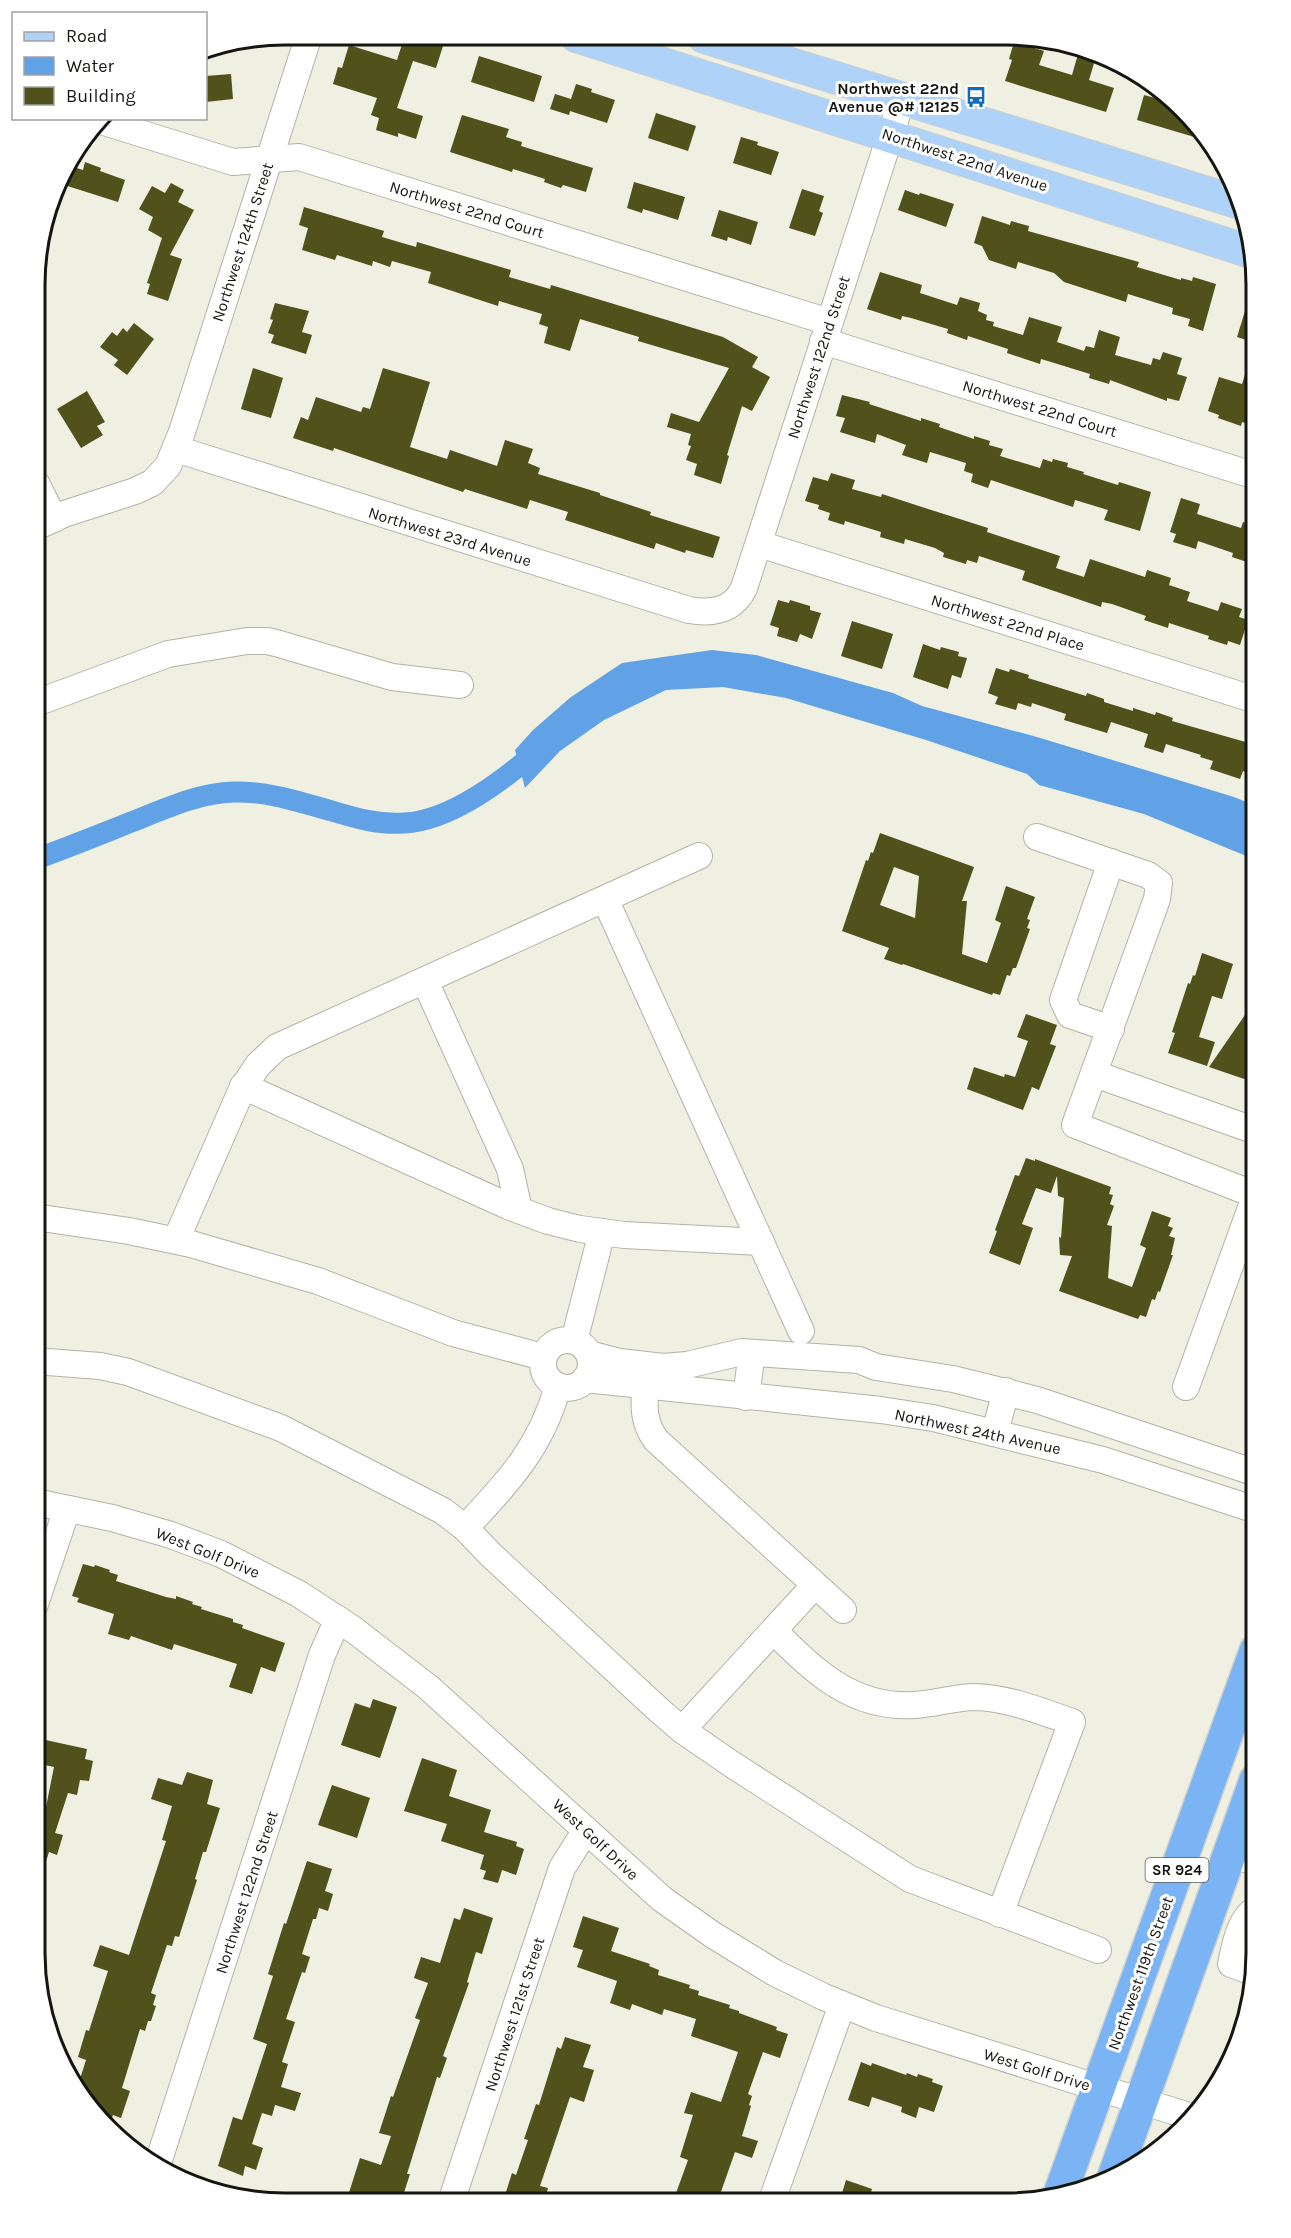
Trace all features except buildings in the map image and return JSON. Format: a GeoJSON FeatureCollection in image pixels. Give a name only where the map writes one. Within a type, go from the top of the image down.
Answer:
{"type":"FeatureCollection","features":[{"type":"Feature","properties":{"kind":"highway","name":"Northwest 119th Street"},"geometry":{"type":"LineString","coordinates":[[1063,2186],[1246,1679]]}},
{"type":"Feature","properties":{"kind":"highway","name":"SR 924"},"geometry":{"type":"LineString","coordinates":[[1119,2165],[1142,2101],[1243,1858],[1246,1840]]}},
{"type":"Feature","properties":{"kind":"main road","name":"Northwest 22nd Avenue"},"geometry":{"type":"LineString","coordinates":[[605,45],[1243,249]]}},
{"type":"Feature","properties":{"kind":"main road"},"geometry":{"type":"LineString","coordinates":[[730,45],[1230,200]]}},
{"type":"Feature","properties":{"kind":"street","name":"Northwest 124th Street"},"geometry":{"type":"LineString","coordinates":[[45,523],[135,491],[152,483],[168,466],[176,449],[306,45]]}},
{"type":"Feature","properties":{"kind":"street","name":"Northwest 122nd Street"},"geometry":{"type":"LineString","coordinates":[[725,608],[743,591],[902,99]]}},
{"type":"Feature","properties":{"kind":"street","name":"Northwest 22nd Court"},"geometry":{"type":"LineString","coordinates":[[108,123],[233,162],[299,157],[1246,473]]}},
{"type":"Feature","properties":{"kind":"street","name":"Northwest 23rd Avenue"},"geometry":{"type":"LineString","coordinates":[[176,449],[689,610],[711,612],[725,608]]}},
{"type":"Feature","properties":{"kind":"street","name":"Northwest 22nd Place"},"geometry":{"type":"LineString","coordinates":[[759,544],[1246,697]]}},
{"type":"Feature","properties":{"kind":"street"},"geometry":{"type":"LineString","coordinates":[[45,701],[168,654],[258,640],[392,676],[460,685]]}},
{"type":"Feature","properties":{"kind":"street"},"geometry":{"type":"LineString","coordinates":[[1037,837],[1148,875],[1159,883],[1157,899],[1075,1125],[1246,1191]]}},
{"type":"Feature","properties":{"kind":"street"},"geometry":{"type":"LineString","coordinates":[[176,1240],[243,1086],[258,1065],[278,1047],[699,856]]}},
{"type":"Feature","properties":{"kind":"street"},"geometry":{"type":"LineString","coordinates":[[1111,862],[1063,1000],[1070,1015],[1111,1029]]}},
{"type":"Feature","properties":{"kind":"street"},"geometry":{"type":"LineString","coordinates":[[605,899],[801,1331]]}},
{"type":"Feature","properties":{"kind":"street"},"geometry":{"type":"LineString","coordinates":[[425,981],[510,1169],[519,1210]]}},
{"type":"Feature","properties":{"kind":"street"},"geometry":{"type":"LineString","coordinates":[[1095,1074],[1246,1127]]}},
{"type":"Feature","properties":{"kind":"street"},"geometry":{"type":"LineString","coordinates":[[243,1086],[519,1210],[561,1225],[602,1232],[761,1242]]}},
{"type":"Feature","properties":{"kind":"street"},"geometry":{"type":"LineString","coordinates":[[45,1218],[97,1225],[176,1240],[318,1281],[435,1327],[543,1357]]}},
{"type":"Feature","properties":{"kind":"street"},"geometry":{"type":"LineString","coordinates":[[1186,1387],[1246,1222]]}},
{"type":"Feature","properties":{"kind":"street"},"geometry":{"type":"LineString","coordinates":[[602,1232],[582,1347],[590,1367],[585,1379],[573,1387],[558,1386],[547,1378],[542,1364],[546,1350],[559,1341],[582,1347],[620,1362],[650,1366],[676,1367],[704,1362],[730,1353],[753,1351],[859,1360],[876,1367],[953,1379],[1006,1391],[1246,1464]]}},
{"type":"Feature","properties":{"kind":"street"},"geometry":{"type":"LineString","coordinates":[[45,1362],[100,1366],[128,1372],[265,1422],[314,1443],[426,1502],[465,1528],[491,1555],[682,1730],[733,1765],[901,1874],[936,1891],[1098,1950]]}},
{"type":"Feature","properties":{"kind":"street"},"geometry":{"type":"LineString","coordinates":[[704,1362],[861,1376],[876,1367]]}},
{"type":"Feature","properties":{"kind":"street"},"geometry":{"type":"LineString","coordinates":[[746,1397],[750,1367]]}},
{"type":"Feature","properties":{"kind":"street","name":"Northwest 24th Avenue"},"geometry":{"type":"LineString","coordinates":[[585,1379],[907,1413],[995,1432],[1103,1460],[1246,1507]]}},
{"type":"Feature","properties":{"kind":"street"},"geometry":{"type":"LineString","coordinates":[[465,1528],[511,1477],[536,1442],[551,1412],[558,1386]]}},
{"type":"Feature","properties":{"kind":"street"},"geometry":{"type":"LineString","coordinates":[[645,1386],[644,1418],[656,1440],[843,1610]]}},
{"type":"Feature","properties":{"kind":"street"},"geometry":{"type":"LineString","coordinates":[[995,1432],[1006,1391]]}},
{"type":"Feature","properties":{"kind":"street","name":"West Golf Drive"},"geometry":{"type":"LineString","coordinates":[[45,1504],[138,1525],[195,1544],[276,1581],[338,1619],[428,1687],[648,1888],[694,1923],[775,1973],[842,2005],[876,2018],[1183,2114]]}},
{"type":"Feature","properties":{"kind":"street"},"geometry":{"type":"LineString","coordinates":[[45,1574],[67,1509]]}},
{"type":"Feature","properties":{"kind":"street"},"geometry":{"type":"LineString","coordinates":[[682,1730],[815,1585]]}},
{"type":"Feature","properties":{"kind":"street","name":"Northwest 122nd Street"},"geometry":{"type":"LineString","coordinates":[[160,2158],[318,1666],[338,1619]]}},
{"type":"Feature","properties":{"kind":"street"},"geometry":{"type":"LineString","coordinates":[[774,1631],[817,1672],[846,1691],[861,1697],[888,1703],[913,1705],[959,1698],[988,1698],[1015,1703],[1072,1722],[1000,1914]]}},
{"type":"Feature","properties":{"kind":"street","name":"Northwest 121st Street"},"geometry":{"type":"LineString","coordinates":[[455,2193],[562,1868],[586,1830]]}},
{"type":"Feature","properties":{"kind":"street"},"geometry":{"type":"LineString","coordinates":[[1245,1969],[1231,1964],[1235,1944],[1246,1917]]}},
{"type":"Feature","properties":{"kind":"street"},"geometry":{"type":"LineString","coordinates":[[775,2193],[842,2005]]}},
{"type":"Feature","properties":{"kind":"water"},"geometry":{"type":"Polygon","coordinates":[[[712,650],[756,655],[893,693],[922,706],[1037,737],[1234,797],[1246,802],[1246,856],[1144,814],[1039,785],[1027,774],[926,740],[786,698],[723,687],[666,690],[604,720],[560,751],[525,788],[515,750],[533,730],[571,697],[622,663],[712,650]]]}},
{"type":"Feature","properties":{"kind":"waterway"},"geometry":{"type":"LineString","coordinates":[[45,856],[170,806],[221,793],[246,792],[271,795],[376,822],[404,823],[422,820],[440,815],[477,796],[512,772],[541,747]]}},
{"type":"Feature","properties":{"kind":"place","name":"Northwest 22nd Avenue @# 12125"},"geometry":{"type":"Point","coordinates":[976,97]}}]}
